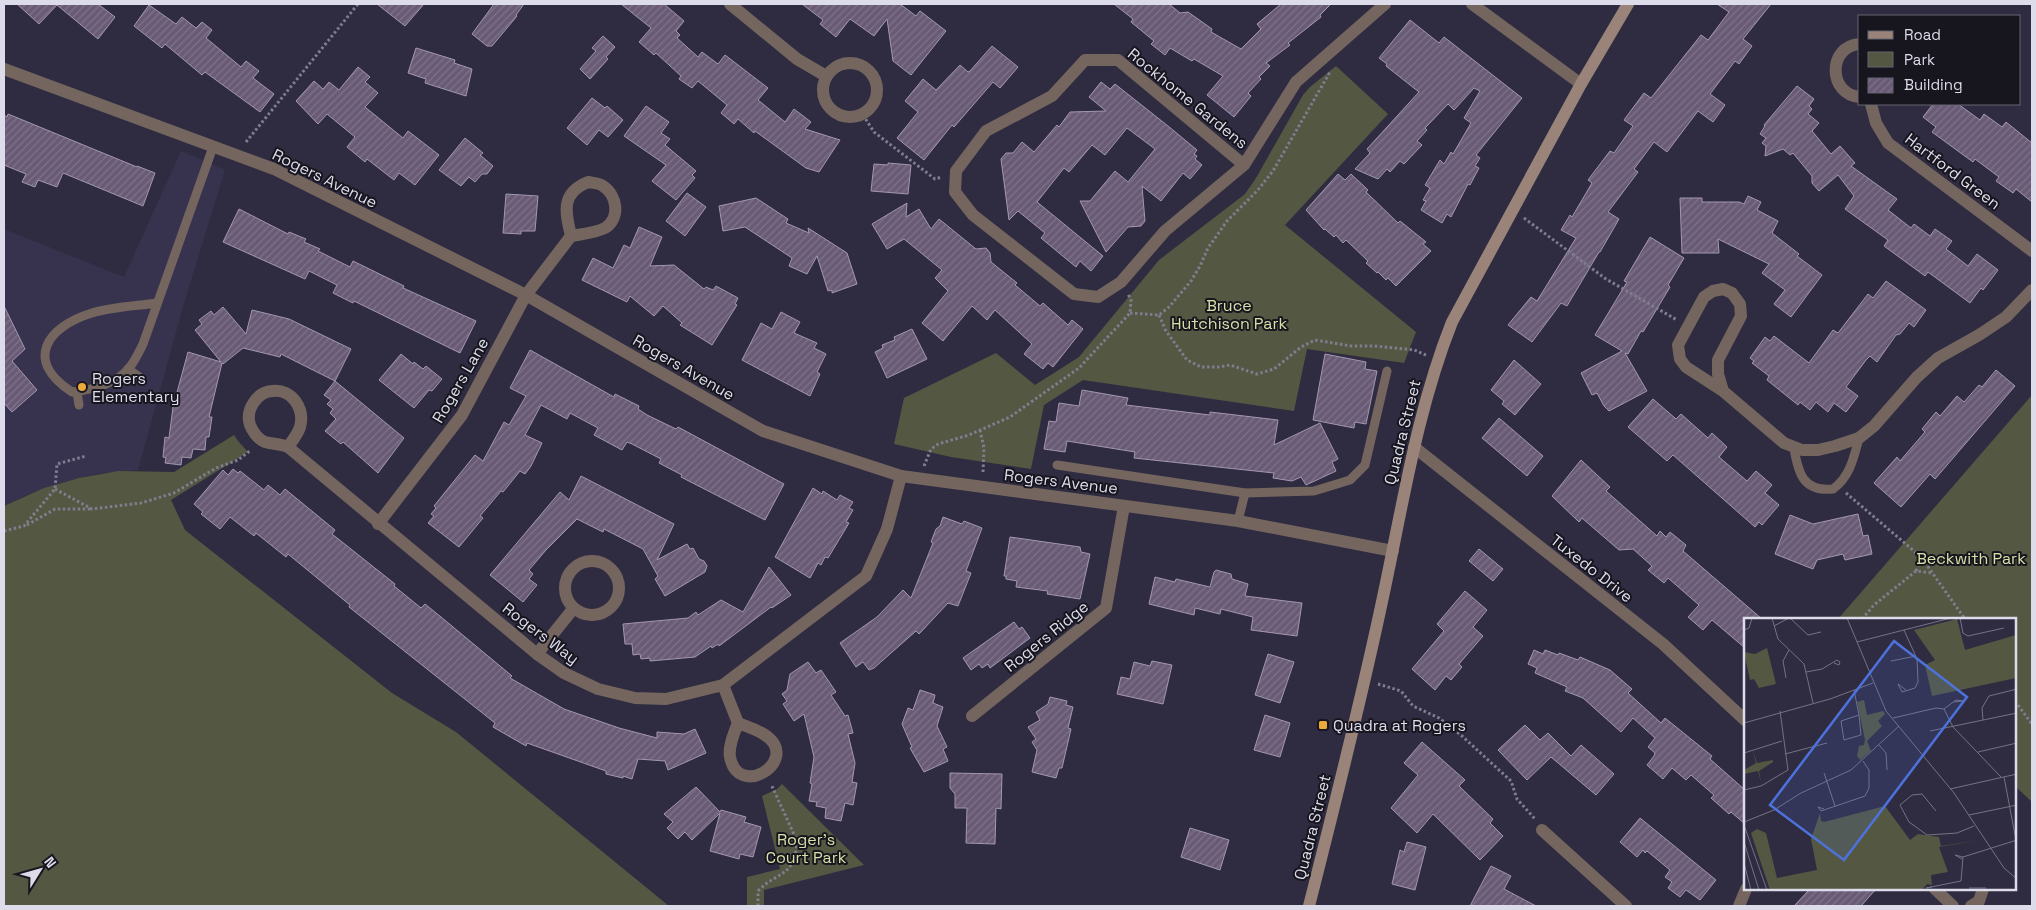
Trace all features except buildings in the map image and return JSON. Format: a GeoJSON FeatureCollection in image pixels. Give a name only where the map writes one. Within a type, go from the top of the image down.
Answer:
{"type":"FeatureCollection","features":[{"type":"Feature","properties":{"kind":"main road","name":"Quadra Street"},"geometry":{"type":"LineString","coordinates":[[1308,906],[1366,680],[1414,447],[1437,359],[1452,322],[1581,84],[1628,4]]}},
{"type":"Feature","properties":{"kind":"street"},"geometry":{"type":"LineString","coordinates":[[730,4],[797,59],[826,76]]}},
{"type":"Feature","properties":{"kind":"street","name":"Rockhome Gardens"},"geometry":{"type":"LineString","coordinates":[[1244,164],[1118,60],[1086,60],[1052,96],[986,131],[956,171],[955,192],[973,215],[1074,294],[1098,297],[1121,282],[1165,230],[1244,164],[1296,82],[1384,4]]}},
{"type":"Feature","properties":{"kind":"street"},"geometry":{"type":"LineString","coordinates":[[1472,4],[1581,84]]}},
{"type":"Feature","properties":{"kind":"street"},"geometry":{"type":"LineString","coordinates":[[1858,44],[1854,44],[1844,50],[1836,60],[1834,72],[1838,84],[1846,93],[1858,96]]}},
{"type":"Feature","properties":{"kind":"street"},"geometry":{"type":"LineString","coordinates":[[847,63],[859,65],[870,72],[876,83],[877,95],[872,107],[863,115],[851,118],[840,116],[830,109],[824,99],[822,87],[826,76],[835,67],[847,63]]}},
{"type":"Feature","properties":{"kind":"street","name":"Rogers Avenue"},"geometry":{"type":"LineString","coordinates":[[4,69],[274,169],[526,295],[763,431],[901,476],[1238,521],[1393,551]]}},
{"type":"Feature","properties":{"kind":"street","name":"Hartford Green"},"geometry":{"type":"LineString","coordinates":[[1871,105],[1876,123],[1888,143],[2032,251]]}},
{"type":"Feature","properties":{"kind":"street"},"geometry":{"type":"LineString","coordinates":[[588,182],[601,184],[611,192],[616,204],[614,217],[606,227],[594,232],[571,236],[566,210],[568,197],[576,187],[588,182]]}},
{"type":"Feature","properties":{"kind":"street","name":"Rogers Lane"},"geometry":{"type":"LineString","coordinates":[[378,524],[462,415],[526,295],[571,236]]}},
{"type":"Feature","properties":{"kind":"street"},"geometry":{"type":"LineString","coordinates":[[1723,391],[1718,374],[1718,360],[1740,316],[1740,304],[1732,293],[1728,291],[1723,289],[1713,291],[1704,297],[1678,345],[1680,359],[1686,367],[1723,391],[1784,443],[1794,448],[1818,450],[1859,438],[1874,426],[1916,377],[1938,358],[2006,317],[2032,290]]}},
{"type":"Feature","properties":{"kind":"street","name":"Rogers Way"},"geometry":{"type":"LineString","coordinates":[[288,447],[300,428],[302,414],[296,401],[286,393],[272,390],[259,396],[250,407],[249,420],[254,433],[265,442],[288,447],[378,524],[537,654],[564,673],[598,689],[634,698],[666,699],[724,684],[866,576],[887,529],[901,476]]}},
{"type":"Feature","properties":{"kind":"street","name":"Tuxedo Drive"},"geometry":{"type":"LineString","coordinates":[[1414,447],[1663,644],[1744,719]]}},
{"type":"Feature","properties":{"kind":"street","name":"Rogers Ridge"},"geometry":{"type":"LineString","coordinates":[[972,716],[1106,608],[1124,506]]}},
{"type":"Feature","properties":{"kind":"street"},"geometry":{"type":"LineString","coordinates":[[590,561],[600,562],[610,567],[616,576],[619,586],[618,597],[612,606],[604,613],[594,616],[583,614],[573,609],[567,601],[564,590],[571,570],[579,564],[590,561]]}},
{"type":"Feature","properties":{"kind":"street"},"geometry":{"type":"LineString","coordinates":[[537,654],[573,609]]}},
{"type":"Feature","properties":{"kind":"street"},"geometry":{"type":"LineString","coordinates":[[724,684],[738,723],[730,756],[734,767],[744,775],[749,776],[767,772],[774,762],[776,751],[771,739],[762,732],[738,723]]}},
{"type":"Feature","properties":{"kind":"street"},"geometry":{"type":"LineString","coordinates":[[1542,830],[1626,906]]}},
{"type":"Feature","properties":{"kind":"street"},"geometry":{"type":"LineString","coordinates":[[1738,906],[1746,890]]}},
{"type":"Feature","properties":{"kind":"street"},"geometry":{"type":"LineString","coordinates":[[1936,890],[1953,906]]}},
{"type":"Feature","properties":{"kind":"street"},"geometry":{"type":"LineString","coordinates":[[1971,906],[1979,901],[1983,890]]}},
{"type":"Feature","properties":{"kind":"lane"},"geometry":{"type":"LineString","coordinates":[[157,303],[92,313],[66,325],[51,339],[44,355],[47,368],[58,383],[72,392],[93,389],[114,379],[128,369],[143,344],[213,147]]}},
{"type":"Feature","properties":{"kind":"lane"},"geometry":{"type":"LineString","coordinates":[[128,369],[139,377]]}},
{"type":"Feature","properties":{"kind":"lane"},"geometry":{"type":"LineString","coordinates":[[1057,465],[1245,493],[1314,492],[1350,480],[1365,465],[1387,371]]}},
{"type":"Feature","properties":{"kind":"lane"},"geometry":{"type":"LineString","coordinates":[[77,392],[79,405]]}},
{"type":"Feature","properties":{"kind":"lane"},"geometry":{"type":"LineString","coordinates":[[1794,448],[1797,468],[1806,483],[1824,490],[1833,489],[1846,476],[1859,438]]}},
{"type":"Feature","properties":{"kind":"lane"},"geometry":{"type":"LineString","coordinates":[[1238,521],[1245,493]]}},
{"type":"Feature","properties":{"kind":"path"},"geometry":{"type":"LineString","coordinates":[[238,156],[247,140],[358,4]]}},
{"type":"Feature","properties":{"kind":"path"},"geometry":{"type":"LineString","coordinates":[[1130,313],[1159,315],[1169,307],[1191,281],[1208,248],[1227,220],[1257,191],[1273,171],[1330,76],[1331,69],[1325,57]]}},
{"type":"Feature","properties":{"kind":"path"},"geometry":{"type":"LineString","coordinates":[[863,115],[874,132],[935,179],[955,175]]}},
{"type":"Feature","properties":{"kind":"path"},"geometry":{"type":"LineString","coordinates":[[1512,211],[1531,221],[1606,279],[1688,326]]}},
{"type":"Feature","properties":{"kind":"path"},"geometry":{"type":"LineString","coordinates":[[920,478],[931,450],[938,444],[980,430],[1010,417],[1078,368],[1130,313],[1131,300],[1121,282]]}},
{"type":"Feature","properties":{"kind":"path"},"geometry":{"type":"LineString","coordinates":[[1159,315],[1166,331],[1187,360],[1201,366],[1219,367],[1230,365],[1256,374],[1274,369],[1301,347],[1315,340],[1351,346],[1414,350],[1437,359]]}},
{"type":"Feature","properties":{"kind":"path"},"geometry":{"type":"LineString","coordinates":[[980,430],[984,448],[984,488]]}},
{"type":"Feature","properties":{"kind":"path"},"geometry":{"type":"LineString","coordinates":[[4,531],[24,526],[55,509],[92,508],[141,503],[174,493],[216,468],[238,460],[256,446]]}},
{"type":"Feature","properties":{"kind":"path"},"geometry":{"type":"LineString","coordinates":[[24,526],[55,488],[58,464],[86,456]]}},
{"type":"Feature","properties":{"kind":"path"},"geometry":{"type":"LineString","coordinates":[[1838,485],[1921,557],[1964,618]]}},
{"type":"Feature","properties":{"kind":"path"},"geometry":{"type":"LineString","coordinates":[[55,488],[92,508]]}},
{"type":"Feature","properties":{"kind":"path"},"geometry":{"type":"LineString","coordinates":[[1863,618],[1874,605],[1916,571],[1921,557]]}},
{"type":"Feature","properties":{"kind":"path"},"geometry":{"type":"LineString","coordinates":[[1916,571],[1932,573]]}},
{"type":"Feature","properties":{"kind":"path"},"geometry":{"type":"LineString","coordinates":[[1366,680],[1401,692],[1413,706],[1439,718],[1462,736],[1511,781],[1517,799],[1532,815],[1542,830]]}},
{"type":"Feature","properties":{"kind":"path"},"geometry":{"type":"LineString","coordinates":[[2016,702],[2032,724]]}},
{"type":"Feature","properties":{"kind":"path"},"geometry":{"type":"LineString","coordinates":[[758,906],[758,891],[783,875],[792,863],[797,841],[767,772]]}},
{"type":"Feature","properties":{"kind":"shaded area","name":"Rogers Elementary"},"geometry":{"type":"Polygon","coordinates":[[[181,151],[225,170],[184,303],[138,470],[101,473],[63,482],[24,496],[4,506],[4,229],[124,277],[181,151]]]}},
{"type":"Feature","properties":{"kind":"green space","name":"Bruce Hutchison Park"},"geometry":{"type":"Polygon","coordinates":[[[1336,66],[1388,114],[1285,225],[1416,332],[1404,363],[1307,349],[1294,411],[1083,380],[1044,405],[1031,469],[951,457],[894,444],[904,398],[996,353],[1035,385],[1079,357],[1159,260],[1245,194],[1303,95],[1336,66]]]}},
{"type":"Feature","properties":{"kind":"green space","name":"Beckwith Park"},"geometry":{"type":"Polygon","coordinates":[[[2032,395],[2032,802],[2016,787],[2016,618],[1839,618],[2032,395]]]}},
{"type":"Feature","properties":{"kind":"green space"},"geometry":{"type":"Polygon","coordinates":[[[234,435],[248,452],[171,500],[185,530],[392,693],[456,732],[669,906],[4,906],[4,506],[44,488],[79,478],[118,471],[174,472],[234,435]]]}},
{"type":"Feature","properties":{"kind":"green space","name":"Roger's Court Park"},"geometry":{"type":"Polygon","coordinates":[[[782,784],[864,865],[764,890],[764,906],[747,906],[747,877],[780,869],[762,796],[777,789],[782,784]]]}},
{"type":"Feature","properties":{"kind":"place","name":"Rogers Elementary"},"geometry":{"type":"Point","coordinates":[82,387]}},
{"type":"Feature","properties":{"kind":"place","name":"Quadra at Rogers"},"geometry":{"type":"Point","coordinates":[1323,725]}}]}
